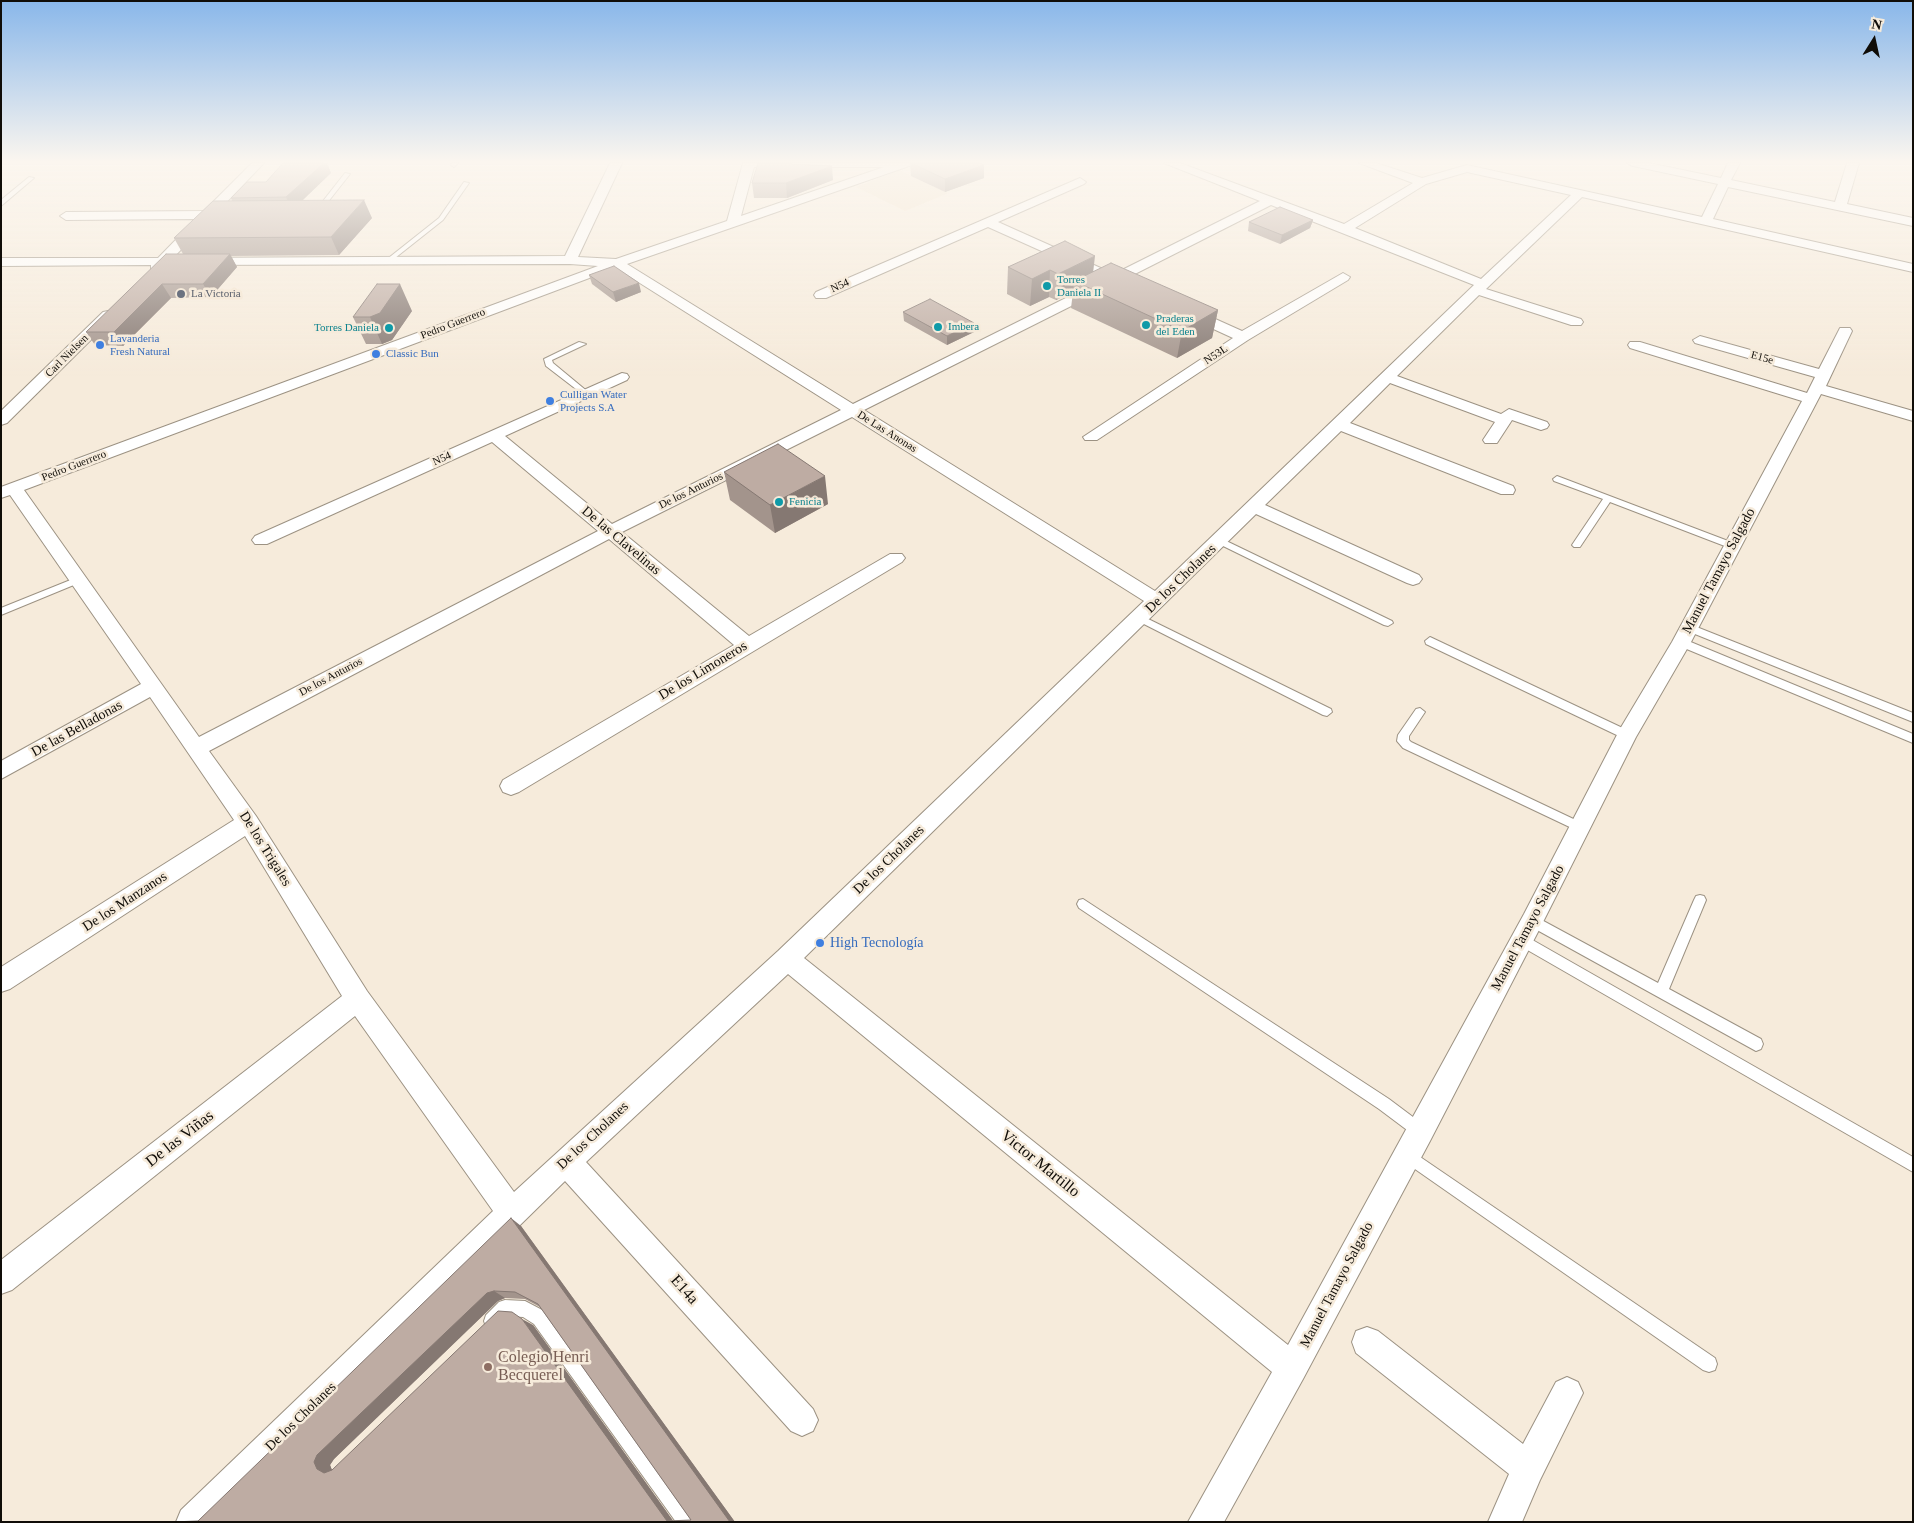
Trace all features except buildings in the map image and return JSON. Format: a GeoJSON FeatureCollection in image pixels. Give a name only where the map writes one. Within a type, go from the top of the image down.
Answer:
{"type":"FeatureCollection","features":[{"type":"Feature","properties":{"kind":"street"},"geometry":{"type":"LineString","coordinates":[[147,276],[191,234]]}},
{"type":"Feature","properties":{"kind":"street"},"geometry":{"type":"LineString","coordinates":[[570,260],[582,234]]}},
{"type":"Feature","properties":{"kind":"street","name":"Pedro Guerrero"},"geometry":{"type":"LineString","coordinates":[[8,491],[617,263],[702,234]]}},
{"type":"Feature","properties":{"kind":"street","name":"N54"},"geometry":{"type":"LineString","coordinates":[[821,295],[960,234]]}},
{"type":"Feature","properties":{"kind":"street"},"geometry":{"type":"LineString","coordinates":[[1014,234],[1130,286]]}},
{"type":"Feature","properties":{"kind":"street","name":"De los Anturios"},"geometry":{"type":"LineString","coordinates":[[196,748],[609,532],[1203,234]]}},
{"type":"Feature","properties":{"kind":"street"},"geometry":{"type":"LineString","coordinates":[[1357,234],[1480,287],[1576,322]]}},
{"type":"Feature","properties":{"kind":"street","name":"De los Cholanes"},"geometry":{"type":"LineString","coordinates":[[193,1522],[511,1212],[787,959],[1536,234]]}},
{"type":"Feature","properties":{"kind":"street"},"geometry":{"type":"LineString","coordinates":[[1764,234],[1913,268]]}},
{"type":"Feature","properties":{"kind":"street"},"geometry":{"type":"LineString","coordinates":[[1,262],[570,260],[617,263]]}},
{"type":"Feature","properties":{"kind":"street","name":"De Las Anonas"},"geometry":{"type":"LineString","coordinates":[[617,263],[1158,601]]}},
{"type":"Feature","properties":{"kind":"street","name":"N53L"},"geometry":{"type":"LineString","coordinates":[[1091,437],[1243,337],[1343,277]]}},
{"type":"Feature","properties":{"kind":"street","name":"Carl Nielsen"},"geometry":{"type":"LineString","coordinates":[[2,420],[120,303]]}},
{"type":"Feature","properties":{"kind":"street"},"geometry":{"type":"LineString","coordinates":[[1174,305],[1243,337]]}},
{"type":"Feature","properties":{"kind":"street","name":"Manuel Tamayo Salgado"},"geometry":{"type":"LineString","coordinates":[[1205,1522],[1292,1368],[1420,1131],[1527,931],[1627,735],[1685,635],[1818,387],[1844,331]]}},
{"type":"Feature","properties":{"kind":"street","name":"E15e"},"geometry":{"type":"LineString","coordinates":[[1700,340],[1818,387]]}},
{"type":"Feature","properties":{"kind":"street"},"geometry":{"type":"LineString","coordinates":[[1635,345],[1818,387],[1913,416]]}},
{"type":"Feature","properties":{"kind":"street","name":"N54"},"geometry":{"type":"LineString","coordinates":[[261,540],[495,436],[622,377]]}},
{"type":"Feature","properties":{"kind":"street"},"geometry":{"type":"LineString","coordinates":[[1387,377],[1504,420]]}},
{"type":"Feature","properties":{"kind":"street"},"geometry":{"type":"LineString","coordinates":[[1491,440],[1509,414],[1541,425]]}},
{"type":"Feature","properties":{"kind":"street"},"geometry":{"type":"LineString","coordinates":[[1339,424],[1507,490]]}},
{"type":"Feature","properties":{"kind":"street","name":"De las Clavelinas"},"geometry":{"type":"LineString","coordinates":[[495,436],[747,645]]}},
{"type":"Feature","properties":{"kind":"street","name":"De los Trigales"},"geometry":{"type":"LineString","coordinates":[[8,491],[78,580],[248,822],[358,999],[511,1212]]}},
{"type":"Feature","properties":{"kind":"street"},"geometry":{"type":"LineString","coordinates":[[1255,506],[1413,579]]}},
{"type":"Feature","properties":{"kind":"street","name":"De los Limoneros"},"geometry":{"type":"LineString","coordinates":[[511,786],[896,558]]}},
{"type":"Feature","properties":{"kind":"street","name":"De las Belladonas"},"geometry":{"type":"LineString","coordinates":[[1,771],[152,687]]}},
{"type":"Feature","properties":{"kind":"street","name":"De los Manzanos"},"geometry":{"type":"LineString","coordinates":[[1,982],[248,822]]}},
{"type":"Feature","properties":{"kind":"street","name":"Victor Martillo"},"geometry":{"type":"LineString","coordinates":[[787,959],[1292,1368]]}},
{"type":"Feature","properties":{"kind":"street","name":"De las Viñas"},"geometry":{"type":"LineString","coordinates":[[1,1279],[358,999]]}},
{"type":"Feature","properties":{"kind":"street","name":"E14a"},"geometry":{"type":"LineString","coordinates":[[566,1161],[802,1420]]}},
{"type":"Feature","properties":{"kind":"street"},"geometry":{"type":"LineString","coordinates":[[1367,1342],[1528,1468]]}},
{"type":"Feature","properties":{"kind":"street"},"geometry":{"type":"LineString","coordinates":[[1505,1522],[1528,1468],[1567,1392]]}},
{"type":"Feature","properties":{"kind":"lane"},"geometry":{"type":"LineString","coordinates":[[388,261],[422,234]]}},
{"type":"Feature","properties":{"kind":"lane"},"geometry":{"type":"LineString","coordinates":[[582,344],[548,359],[549,364],[585,394]]}},
{"type":"Feature","properties":{"kind":"lane"},"geometry":{"type":"LineString","coordinates":[[1557,479],[1733,546]]}},
{"type":"Feature","properties":{"kind":"lane"},"geometry":{"type":"LineString","coordinates":[[1577,545],[1608,498]]}},
{"type":"Feature","properties":{"kind":"lane"},"geometry":{"type":"LineString","coordinates":[[1220,541],[1388,623]]}},
{"type":"Feature","properties":{"kind":"lane"},"geometry":{"type":"LineString","coordinates":[[1,612],[78,580]]}},
{"type":"Feature","properties":{"kind":"lane"},"geometry":{"type":"LineString","coordinates":[[1140,618],[1327,712]]}},
{"type":"Feature","properties":{"kind":"lane"},"geometry":{"type":"LineString","coordinates":[[1685,635],[1913,718]]}},
{"type":"Feature","properties":{"kind":"lane"},"geometry":{"type":"LineString","coordinates":[[1685,635],[1913,739]]}},
{"type":"Feature","properties":{"kind":"lane"},"geometry":{"type":"LineString","coordinates":[[1430,641],[1627,735]]}},
{"type":"Feature","properties":{"kind":"lane"},"geometry":{"type":"LineString","coordinates":[[1420,712],[1404,735],[1403,740],[1408,745],[1580,827]]}},
{"type":"Feature","properties":{"kind":"lane"},"geometry":{"type":"LineString","coordinates":[[1662,992],[1700,900]]}},
{"type":"Feature","properties":{"kind":"lane"},"geometry":{"type":"LineString","coordinates":[[1083,904],[1384,1104],[1420,1131]]}},
{"type":"Feature","properties":{"kind":"lane"},"geometry":{"type":"LineString","coordinates":[[1527,931],[1662,992],[1756,1044]]}},
{"type":"Feature","properties":{"kind":"lane"},"geometry":{"type":"LineString","coordinates":[[1527,931],[1913,1165]]}},
{"type":"Feature","properties":{"kind":"lane"},"geometry":{"type":"LineString","coordinates":[[1407,1155],[1709,1364]]}},
{"type":"Feature","properties":{"kind":"lane"},"geometry":{"type":"LineString","coordinates":[[477,1336],[505,1308],[525,1308],[540,1318],[687,1522]]}},
{"type":"Feature","properties":{"kind":"place","name":"Torres Daniela II"},"geometry":{"type":"Point","coordinates":[1047,286]}},
{"type":"Feature","properties":{"kind":"place","name":"La Victoria"},"geometry":{"type":"Point","coordinates":[181,294]}},
{"type":"Feature","properties":{"kind":"place","name":"Praderas del Eden"},"geometry":{"type":"Point","coordinates":[1146,325]}},
{"type":"Feature","properties":{"kind":"place","name":"Imbera"},"geometry":{"type":"Point","coordinates":[938,327]}},
{"type":"Feature","properties":{"kind":"place","name":"Torres Daniela"},"geometry":{"type":"Point","coordinates":[389,328]}},
{"type":"Feature","properties":{"kind":"place","name":"Lavanderia Fresh Natural"},"geometry":{"type":"Point","coordinates":[100,345]}},
{"type":"Feature","properties":{"kind":"place","name":"Classic Bun"},"geometry":{"type":"Point","coordinates":[376,354]}},
{"type":"Feature","properties":{"kind":"place","name":"Culligan Water Projects S.A"},"geometry":{"type":"Point","coordinates":[550,401]}},
{"type":"Feature","properties":{"kind":"place","name":"Fenicia"},"geometry":{"type":"Point","coordinates":[779,502]}},
{"type":"Feature","properties":{"kind":"place","name":"High Tecnología"},"geometry":{"type":"Point","coordinates":[820,943]}},
{"type":"Feature","properties":{"kind":"place","name":"Colegio Henri Becquerel"},"geometry":{"type":"Point","coordinates":[488,1367]}}]}
